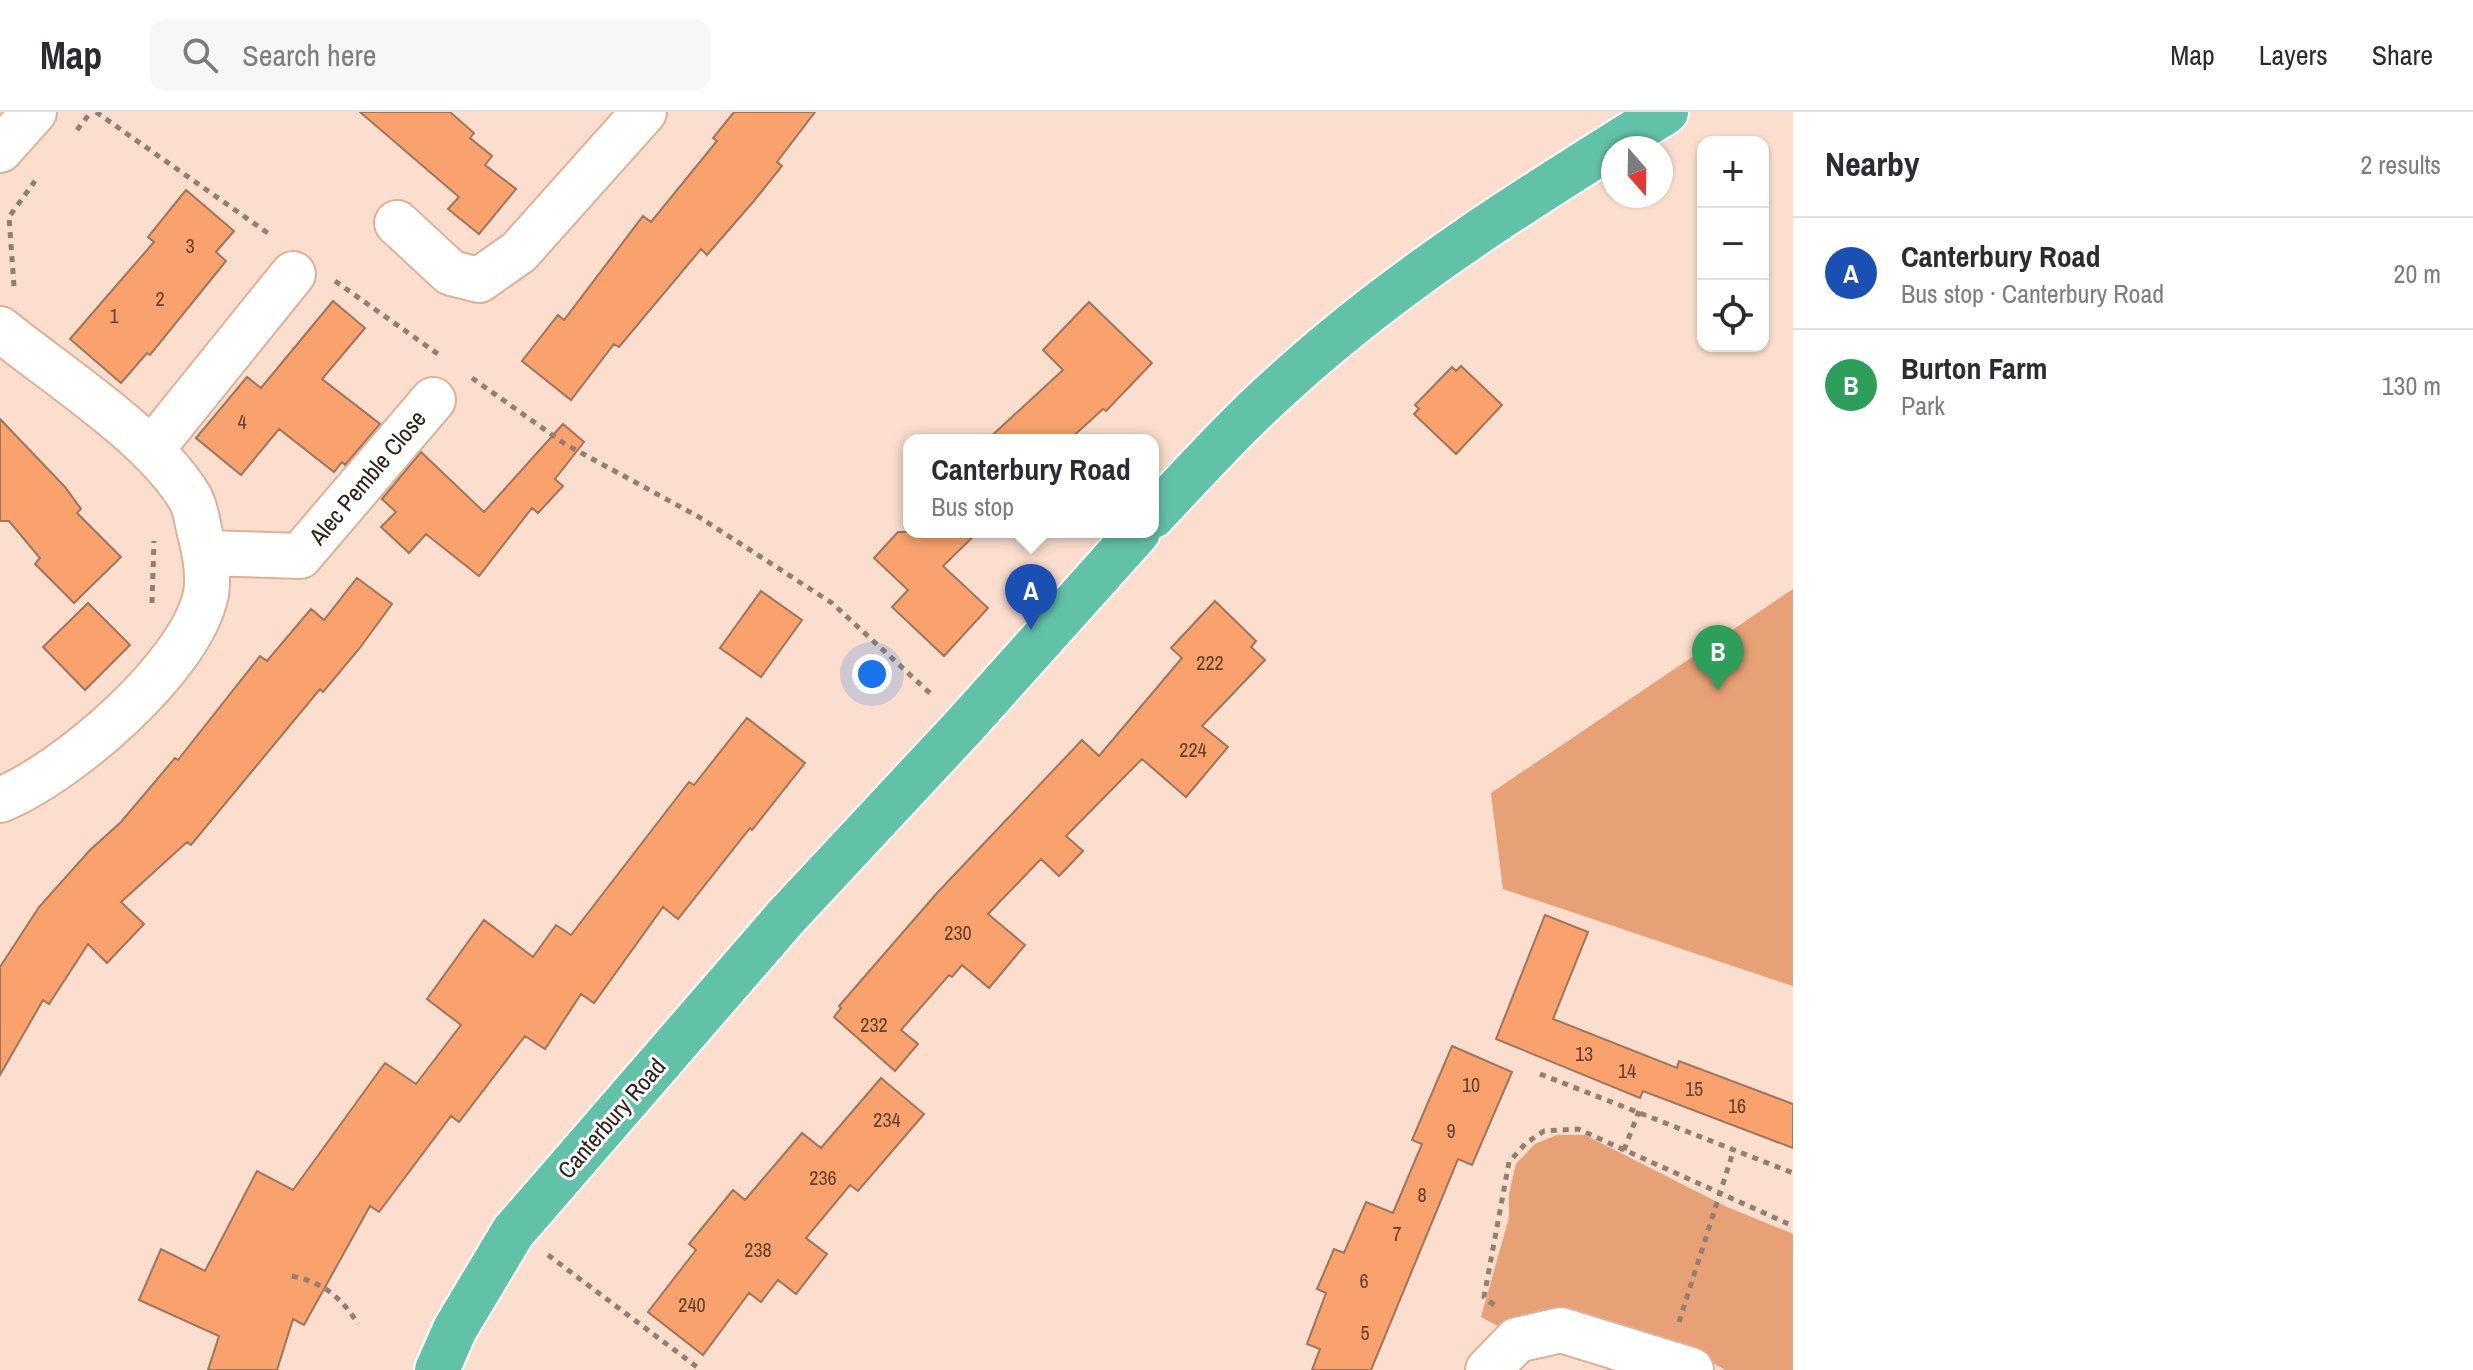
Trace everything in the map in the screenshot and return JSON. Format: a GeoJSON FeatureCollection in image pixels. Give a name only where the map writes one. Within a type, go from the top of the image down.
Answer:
{"type":"FeatureCollection","features":[{"type":"Feature","properties":{"kind":"highway"},"geometry":{"type":"LineString","coordinates":[[1159,510],[1233,431],[1287,380],[1385,300],[1517,204],[1666,112]]}},
{"type":"Feature","properties":{"kind":"highway","name":"Canterbury Road"},"geometry":{"type":"LineString","coordinates":[[437,1370],[455,1329],[513,1232],[785,918],[965,725],[1133,538]]}},
{"type":"Feature","properties":{"kind":"street"},"geometry":{"type":"LineString","coordinates":[[0,150],[34,112]]}},
{"type":"Feature","properties":{"kind":"street"},"geometry":{"type":"LineString","coordinates":[[397,223],[451,273],[479,280],[519,252],[644,112]]}},
{"type":"Feature","properties":{"kind":"street"},"geometry":{"type":"LineString","coordinates":[[151,450],[300,264]]}},
{"type":"Feature","properties":{"kind":"street"},"geometry":{"type":"LineString","coordinates":[[0,800],[86,749],[144,694],[180,646],[206,594],[205,553],[192,500],[151,450],[8,314]]}},
{"type":"Feature","properties":{"kind":"street","name":"Alec Pemble Close"},"geometry":{"type":"LineString","coordinates":[[205,553],[300,556],[447,377]]}},
{"type":"Feature","properties":{"kind":"street"},"geometry":{"type":"LineString","coordinates":[[1502,1355],[1561,1330],[1679,1366]]}},
{"type":"Feature","properties":{"kind":"path"},"geometry":{"type":"LineString","coordinates":[[73,134],[94,112],[447,377],[699,517],[832,603],[965,725]]}},
{"type":"Feature","properties":{"kind":"path"},"geometry":{"type":"LineString","coordinates":[[8,314],[9,217],[37,179]]}},
{"type":"Feature","properties":{"kind":"path"},"geometry":{"type":"LineString","coordinates":[[154,529],[152,621],[180,646]]}},
{"type":"Feature","properties":{"kind":"path"},"geometry":{"type":"LineString","coordinates":[[1540,1074],[1793,1173]]}},
{"type":"Feature","properties":{"kind":"path"},"geometry":{"type":"LineString","coordinates":[[1624,1150],[1639,1111]]}},
{"type":"Feature","properties":{"kind":"path"},"geometry":{"type":"LineString","coordinates":[[1502,1355],[1524,1327],[1484,1297],[1509,1162],[1526,1143],[1544,1131],[1578,1129],[1793,1226]]}},
{"type":"Feature","properties":{"kind":"path"},"geometry":{"type":"LineString","coordinates":[[1679,1366],[1718,1194],[1734,1149]]}},
{"type":"Feature","properties":{"kind":"path"},"geometry":{"type":"LineString","coordinates":[[513,1232],[701,1370]]}},
{"type":"Feature","properties":{"kind":"path"},"geometry":{"type":"LineString","coordinates":[[292,1276],[310,1280],[343,1300],[358,1324]]}},
{"type":"Feature","properties":{"kind":"shaded area"},"geometry":{"type":"Polygon","coordinates":[[[1793,589],[1793,986],[1503,889],[1491,793],[1793,589]]]}},
{"type":"Feature","properties":{"kind":"shaded area"},"geometry":{"type":"Polygon","coordinates":[[[1557,1135],[1585,1135],[1727,1207],[1793,1234],[1793,1370],[1725,1370],[1696,1353],[1509,1332],[1481,1317],[1509,1218],[1509,1194],[1516,1164],[1535,1144],[1557,1135]]]}},
{"type":"Feature","properties":{"kind":"building"},"geometry":{"type":"Polygon","coordinates":[[[360,112],[450,112],[474,133],[470,138],[492,156],[485,165],[516,189],[479,234],[448,209],[459,197],[360,112]]]}},
{"type":"Feature","properties":{"kind":"building"},"geometry":{"type":"Polygon","coordinates":[[[734,112],[815,112],[777,162],[782,166],[753,202],[707,255],[701,249],[619,347],[614,344],[571,400],[522,361],[558,315],[564,320],[643,216],[651,222],[717,141],[713,138],[734,112]]]}},
{"type":"Feature","properties":{"kind":"building"},"geometry":{"type":"Polygon","coordinates":[[[186,190],[234,231],[216,252],[226,261],[150,355],[147,353],[121,383],[70,339],[154,242],[148,237],[186,190]]]}},
{"type":"Feature","properties":{"kind":"building"},"geometry":{"type":"Polygon","coordinates":[[[333,301],[365,328],[322,379],[380,424],[345,465],[342,462],[334,472],[279,429],[241,475],[196,438],[247,377],[261,388],[333,301]]]}},
{"type":"Feature","properties":{"kind":"building"},"geometry":{"type":"Polygon","coordinates":[[[1089,302],[1152,363],[1106,411],[1103,409],[1076,434],[994,434],[1063,370],[1043,350],[1089,302]]]}},
{"type":"Feature","properties":{"kind":"building"},"geometry":{"type":"Polygon","coordinates":[[[1461,366],[1502,405],[1456,454],[1414,414],[1419,409],[1415,405],[1452,367],[1456,371],[1461,366]]]}},
{"type":"Feature","properties":{"kind":"building"},"geometry":{"type":"Polygon","coordinates":[[[0,419],[65,487],[81,509],[77,513],[121,557],[74,603],[35,564],[40,558],[9,521],[0,521],[0,419]]]}},
{"type":"Feature","properties":{"kind":"building"},"geometry":{"type":"Polygon","coordinates":[[[563,424],[584,442],[555,479],[563,486],[538,513],[532,508],[479,576],[426,534],[409,553],[381,527],[396,512],[382,499],[421,452],[484,512],[563,424]]]}},
{"type":"Feature","properties":{"kind":"building"},"geometry":{"type":"Polygon","coordinates":[[[898,532],[903,532],[903,538],[972,538],[943,566],[988,608],[944,656],[892,607],[908,590],[874,558],[898,532]]]}},
{"type":"Feature","properties":{"kind":"building"},"geometry":{"type":"Polygon","coordinates":[[[357,578],[392,604],[359,649],[323,692],[320,689],[191,845],[187,842],[121,902],[144,924],[107,963],[88,944],[49,1004],[43,1000],[0,1075],[0,967],[39,907],[90,850],[121,822],[175,758],[178,760],[260,656],[267,661],[311,609],[324,620],[357,578]]]}},
{"type":"Feature","properties":{"kind":"building"},"geometry":{"type":"Polygon","coordinates":[[[761,591],[802,620],[761,677],[720,648],[761,591]]]}},
{"type":"Feature","properties":{"kind":"building"},"geometry":{"type":"Polygon","coordinates":[[[1215,601],[1256,641],[1251,647],[1265,660],[1202,726],[1228,747],[1186,797],[1142,759],[1066,836],[1083,851],[1059,876],[1041,859],[988,914],[1025,945],[989,988],[962,965],[952,977],[949,975],[901,1030],[918,1044],[895,1071],[834,1017],[841,1008],[839,1006],[937,893],[1082,740],[1099,756],[1182,658],[1171,648],[1215,601]]]}},
{"type":"Feature","properties":{"kind":"building"},"geometry":{"type":"Polygon","coordinates":[[[88,603],[130,645],[85,690],[43,647],[88,603]]]}},
{"type":"Feature","properties":{"kind":"building"},"geometry":{"type":"Polygon","coordinates":[[[747,718],[805,763],[752,830],[750,828],[678,919],[663,907],[594,1003],[581,994],[545,1049],[525,1036],[459,1122],[451,1116],[379,1212],[370,1206],[304,1325],[293,1319],[277,1370],[208,1370],[219,1336],[139,1300],[161,1249],[205,1271],[257,1171],[293,1190],[385,1063],[416,1084],[461,1025],[427,999],[484,920],[533,957],[556,925],[571,935],[689,782],[694,785],[747,718]]]}},
{"type":"Feature","properties":{"kind":"building"},"geometry":{"type":"Polygon","coordinates":[[[1545,915],[1588,932],[1553,1019],[1677,1068],[1679,1061],[1793,1104],[1793,1148],[1643,1091],[1640,1098],[1496,1039],[1545,915]]]}},
{"type":"Feature","properties":{"kind":"building"},"geometry":{"type":"Polygon","coordinates":[[[1452,1046],[1512,1072],[1472,1165],[1458,1159],[1371,1370],[1312,1370],[1320,1349],[1307,1344],[1326,1293],[1317,1289],[1334,1249],[1344,1253],[1366,1202],[1393,1213],[1422,1144],[1412,1140],[1452,1046]]]}},
{"type":"Feature","properties":{"kind":"building"},"geometry":{"type":"Polygon","coordinates":[[[881,1078],[924,1114],[858,1191],[850,1185],[806,1238],[827,1254],[796,1294],[778,1280],[761,1302],[749,1293],[703,1355],[648,1312],[696,1250],[689,1244],[733,1190],[745,1200],[802,1133],[821,1148],[881,1078]]]}},
{"type":"Feature","properties":{"kind":"place","name":"Canterbury Road"},"geometry":{"type":"Point","coordinates":[1031,630]}},
{"type":"Feature","properties":{"kind":"place","name":"Burton Farm"},"geometry":{"type":"Point","coordinates":[1718,691]}}]}
